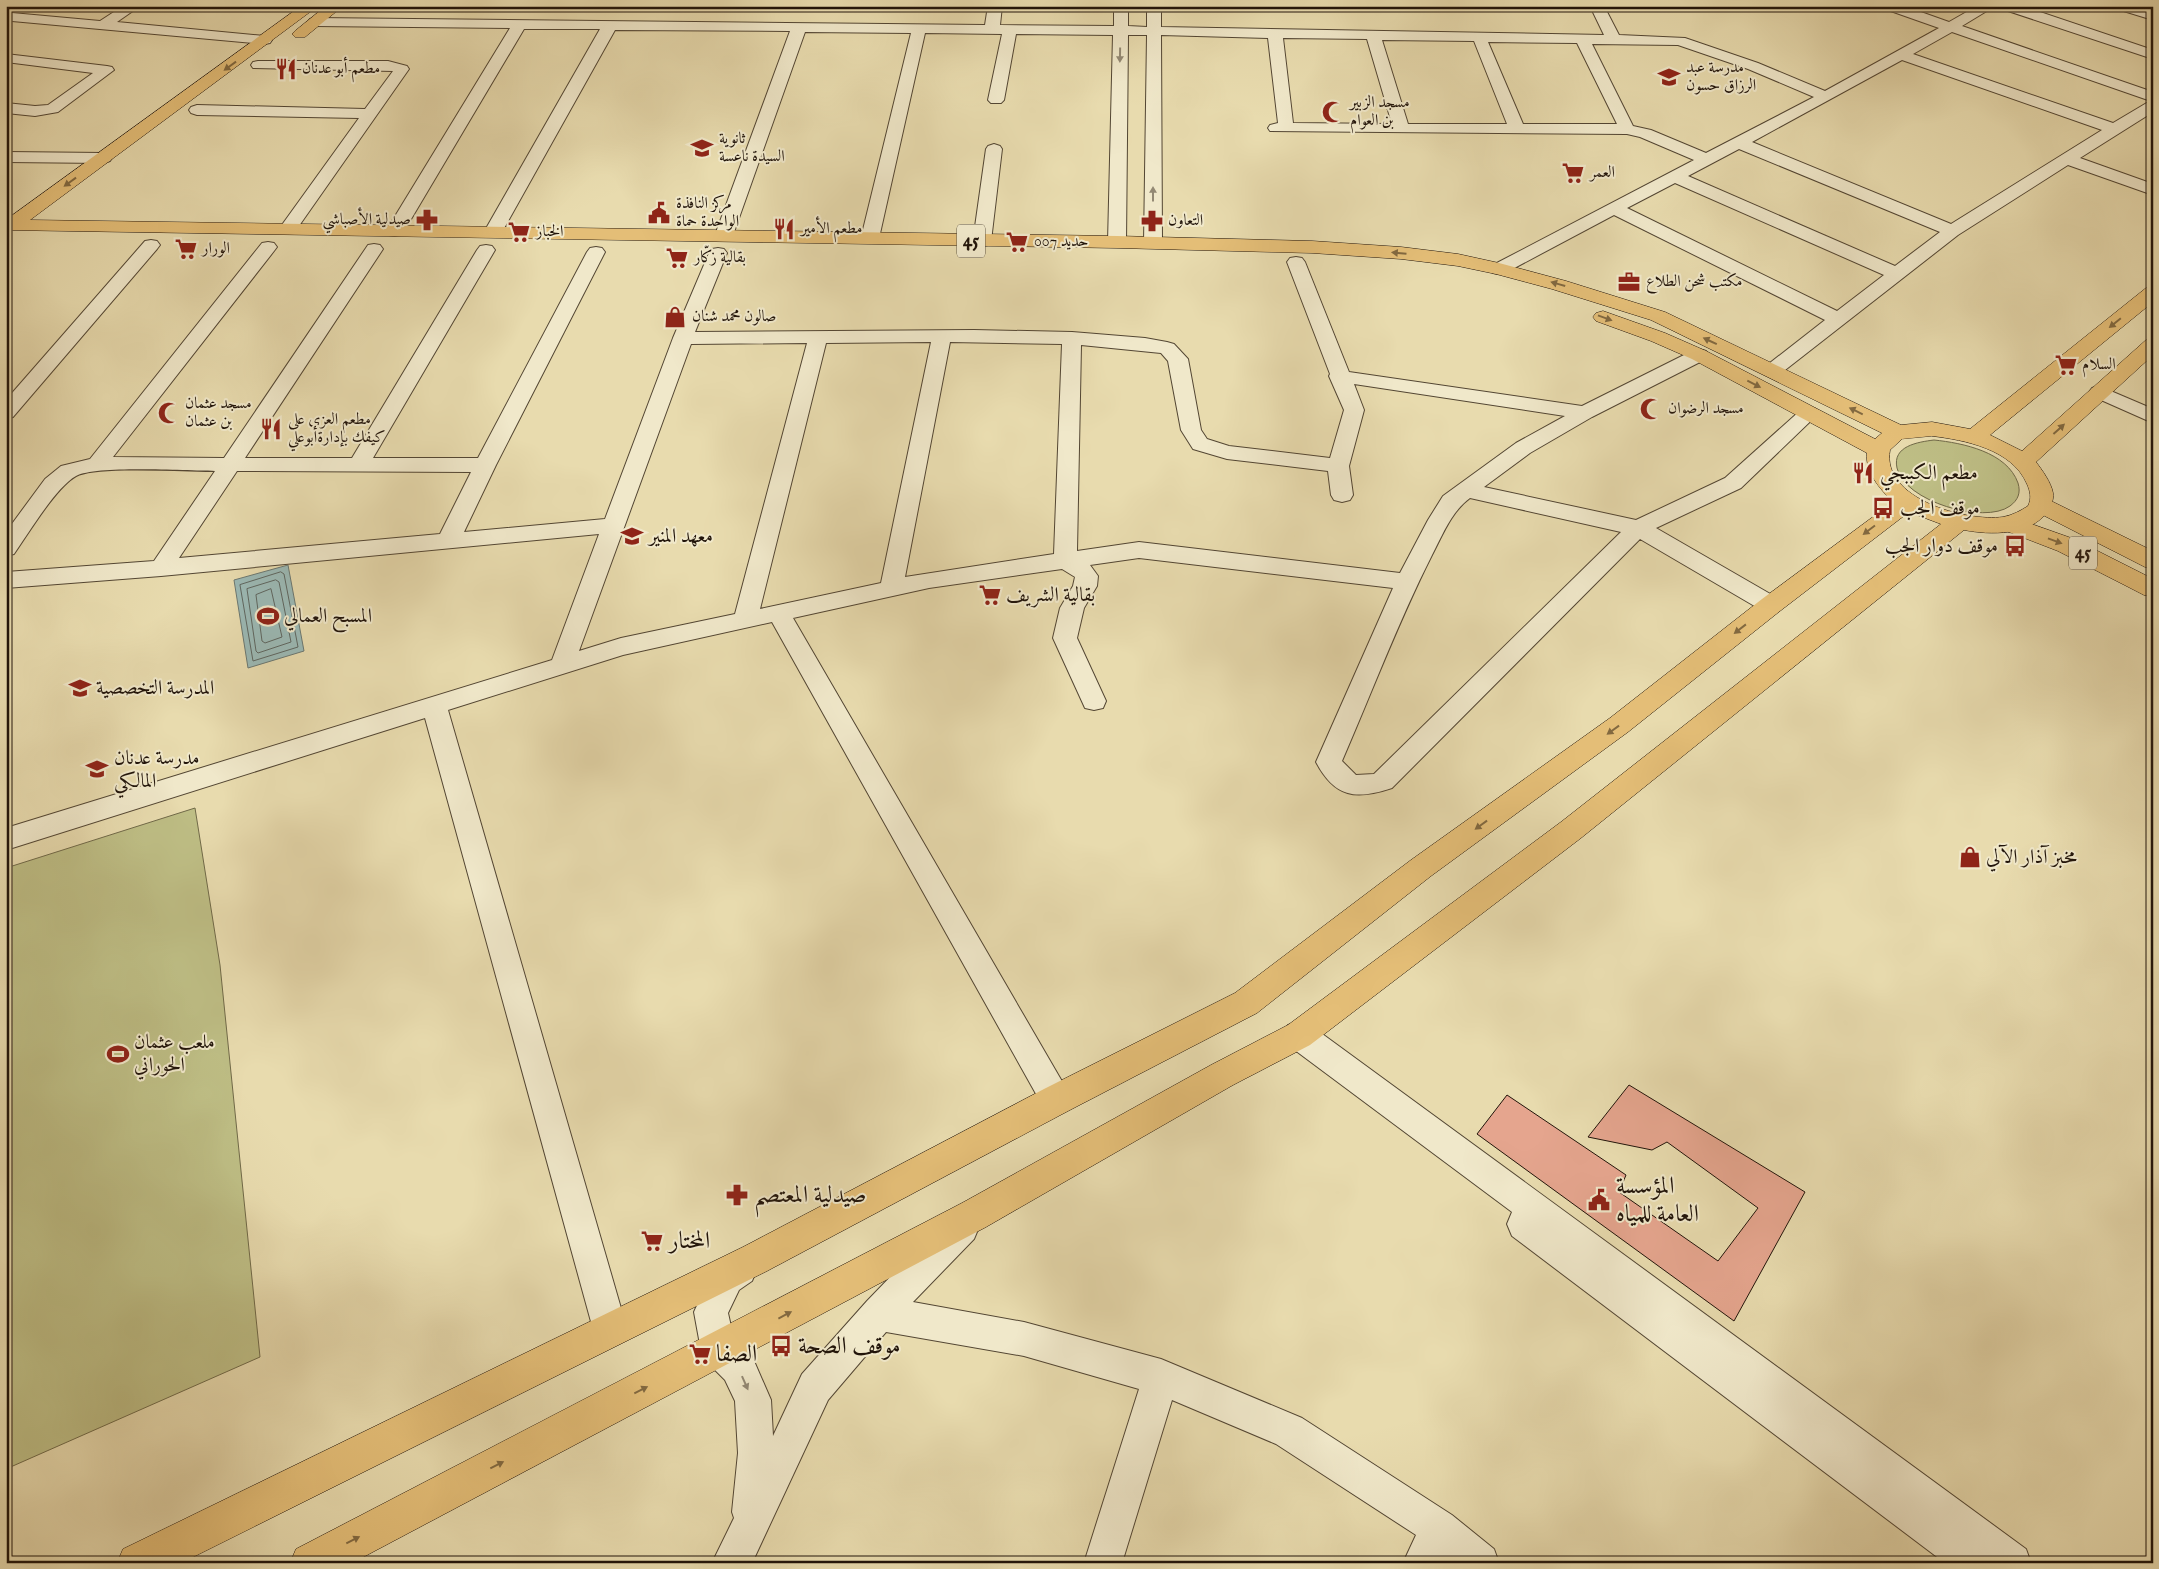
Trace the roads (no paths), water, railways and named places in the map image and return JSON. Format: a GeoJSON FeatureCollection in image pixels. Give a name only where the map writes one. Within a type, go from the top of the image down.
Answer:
{"type":"FeatureCollection","features":[{"type":"Feature","properties":{"kind":"main road"},"geometry":{"type":"LineString","coordinates":[[8,231],[265,40],[313,14],[336,6]]}},
{"type":"Feature","properties":{"kind":"main road"},"geometry":{"type":"LineString","coordinates":[[243,76],[283,46],[313,14]]}},
{"type":"Feature","properties":{"kind":"main road"},"geometry":{"type":"LineString","coordinates":[[182,122],[220,93]]}},
{"type":"Feature","properties":{"kind":"main road"},"geometry":{"type":"LineString","coordinates":[[42,226],[65,209]]}},
{"type":"Feature","properties":{"kind":"main road","name":"45"},"geometry":{"type":"LineString","coordinates":[[8,231],[42,226],[84,226],[280,241],[379,245],[446,232],[482,244],[596,252],[721,244],[870,238],[982,241],[1087,250],[1117,242],[1153,243],[1175,252],[1312,246],[1401,253],[1458,260],[1499,269],[1559,284],[1658,316],[1900,433]]}},
{"type":"Feature","properties":{"kind":"main road"},"geometry":{"type":"LineString","coordinates":[[70,243],[84,226]]}},
{"type":"Feature","properties":{"kind":"main road","name":"45"},"geometry":{"type":"LineString","coordinates":[[8,231],[70,243],[151,245],[280,241]]}},
{"type":"Feature","properties":{"kind":"main road"},"geometry":{"type":"LineString","coordinates":[[439,250],[446,232]]}},
{"type":"Feature","properties":{"kind":"main road","name":"45"},"geometry":{"type":"LineString","coordinates":[[482,244],[721,244],[1175,252],[1296,262],[1350,263],[1449,274],[1536,294],[1658,337],[1699,355],[1879,450]]}},
{"type":"Feature","properties":{"kind":"main road"},"geometry":{"type":"LineString","coordinates":[[1975,436],[2153,292]]}},
{"type":"Feature","properties":{"kind":"main road"},"geometry":{"type":"LineString","coordinates":[[2023,462],[2153,344]]}},
{"type":"Feature","properties":{"kind":"main road"},"geometry":{"type":"LineString","coordinates":[[1932,429],[1975,436],[2000,447],[2029,468],[2042,490],[2041,505],[2030,517],[2010,524],[1988,526],[1959,522],[1935,515],[1908,502],[1889,486],[1878,469],[1876,459],[1879,450],[1891,437],[1900,433],[1932,429]]}},
{"type":"Feature","properties":{"kind":"main road"},"geometry":{"type":"LineString","coordinates":[[137,1563],[755,1259],[1056,1100],[1246,1003],[1421,868],[1619,725],[1771,605],[1908,502]]}},
{"type":"Feature","properties":{"kind":"main road","name":"45"},"geometry":{"type":"LineString","coordinates":[[2041,505],[2153,560]]}},
{"type":"Feature","properties":{"kind":"main road"},"geometry":{"type":"LineString","coordinates":[[310,1563],[974,1215],[1290,1039],[1571,830],[1959,522]]}},
{"type":"Feature","properties":{"kind":"main road","name":"45"},"geometry":{"type":"LineString","coordinates":[[2010,524],[2066,545],[2153,589]]}},
{"type":"Feature","properties":{"kind":"street"},"geometry":{"type":"LineString","coordinates":[[9,13],[30,6]]}},
{"type":"Feature","properties":{"kind":"street"},"geometry":{"type":"LineString","coordinates":[[101,26],[133,6]]}},
{"type":"Feature","properties":{"kind":"street"},"geometry":{"type":"LineString","coordinates":[[992,29],[995,6]]}},
{"type":"Feature","properties":{"kind":"street"},"geometry":{"type":"LineString","coordinates":[[1117,242],[1121,6]]}},
{"type":"Feature","properties":{"kind":"street"},"geometry":{"type":"LineString","coordinates":[[1153,243],[1154,6]]}},
{"type":"Feature","properties":{"kind":"street"},"geometry":{"type":"LineString","coordinates":[[1597,6],[1612,39]]}},
{"type":"Feature","properties":{"kind":"street"},"geometry":{"type":"LineString","coordinates":[[1890,6],[2153,97]]}},
{"type":"Feature","properties":{"kind":"street"},"geometry":{"type":"LineString","coordinates":[[1499,269],[1826,97],[1988,6]]}},
{"type":"Feature","properties":{"kind":"street"},"geometry":{"type":"LineString","coordinates":[[2007,6],[2153,55]]}},
{"type":"Feature","properties":{"kind":"street"},"geometry":{"type":"LineString","coordinates":[[2122,6],[2153,16]]}},
{"type":"Feature","properties":{"kind":"street"},"geometry":{"type":"LineString","coordinates":[[9,13],[101,26],[265,40]]}},
{"type":"Feature","properties":{"kind":"street"},"geometry":{"type":"LineString","coordinates":[[313,14],[520,24],[1153,31],[1680,41],[1752,66],[1826,97]]}},
{"type":"Feature","properties":{"kind":"street"},"geometry":{"type":"LineString","coordinates":[[161,568],[228,466],[379,245],[520,24]]}},
{"type":"Feature","properties":{"kind":"street"},"geometry":{"type":"LineString","coordinates":[[358,465],[482,244],[610,25]]}},
{"type":"Feature","properties":{"kind":"street"},"geometry":{"type":"LineString","coordinates":[[562,665],[721,244],[799,27]]}},
{"type":"Feature","properties":{"kind":"street"},"geometry":{"type":"LineString","coordinates":[[870,238],[919,29]]}},
{"type":"Feature","properties":{"kind":"street"},"geometry":{"type":"LineString","coordinates":[[996,100],[1010,30]]}},
{"type":"Feature","properties":{"kind":"street"},"geometry":{"type":"LineString","coordinates":[[1275,33],[1281,128],[1627,129],[1645,133],[1708,160]]}},
{"type":"Feature","properties":{"kind":"street"},"geometry":{"type":"LineString","coordinates":[[1372,35],[1401,128]]}},
{"type":"Feature","properties":{"kind":"street"},"geometry":{"type":"LineString","coordinates":[[1479,37],[1517,129]]}},
{"type":"Feature","properties":{"kind":"street"},"geometry":{"type":"LineString","coordinates":[[1582,39],[1627,129]]}},
{"type":"Feature","properties":{"kind":"street"},"geometry":{"type":"LineString","coordinates":[[1902,55],[2115,129]]}},
{"type":"Feature","properties":{"kind":"street"},"geometry":{"type":"LineString","coordinates":[[6,58],[107,70],[52,109],[35,111],[6,108]]}},
{"type":"Feature","properties":{"kind":"street"},"geometry":{"type":"LineString","coordinates":[[97,464],[280,241],[402,69],[388,66],[258,65]]}},
{"type":"Feature","properties":{"kind":"street"},"geometry":{"type":"LineString","coordinates":[[1773,370],[1952,231],[2153,105]]}},
{"type":"Feature","properties":{"kind":"street"},"geometry":{"type":"LineString","coordinates":[[197,110],[370,114]]}},
{"type":"Feature","properties":{"kind":"street"},"geometry":{"type":"LineString","coordinates":[[1739,143],[1952,231]]}},
{"type":"Feature","properties":{"kind":"street"},"geometry":{"type":"LineString","coordinates":[[982,241],[994,149]]}},
{"type":"Feature","properties":{"kind":"street"},"geometry":{"type":"LineString","coordinates":[[6,157],[104,158]]}},
{"type":"Feature","properties":{"kind":"street"},"geometry":{"type":"LineString","coordinates":[[2068,159],[2153,190]]}},
{"type":"Feature","properties":{"kind":"street"},"geometry":{"type":"LineString","coordinates":[[1675,176],[1897,274]]}},
{"type":"Feature","properties":{"kind":"street"},"geometry":{"type":"LineString","coordinates":[[1614,208],[1838,319]]}},
{"type":"Feature","properties":{"kind":"street"},"geometry":{"type":"LineString","coordinates":[[6,414],[151,245]]}},
{"type":"Feature","properties":{"kind":"street"},"geometry":{"type":"LineString","coordinates":[[448,540],[596,252]]}},
{"type":"Feature","properties":{"kind":"street"},"geometry":{"type":"LineString","coordinates":[[1296,262],[1339,376],[1354,410],[1338,466],[1342,495]]}},
{"type":"Feature","properties":{"kind":"street"},"geometry":{"type":"LineString","coordinates":[[684,338],[942,336],[1072,338],[1146,344],[1167,348],[1178,359],[1191,430],[1200,444],[1227,452],[1338,466]]}},
{"type":"Feature","properties":{"kind":"street"},"geometry":{"type":"LineString","coordinates":[[891,588],[942,336]]}},
{"type":"Feature","properties":{"kind":"street"},"geometry":{"type":"LineString","coordinates":[[745,620],[818,337]]}},
{"type":"Feature","properties":{"kind":"street"},"geometry":{"type":"LineString","coordinates":[[1065,561],[1072,338]]}},
{"type":"Feature","properties":{"kind":"street"},"geometry":{"type":"LineString","coordinates":[[1699,355],[1585,413],[1523,448],[1451,500],[1407,582],[1329,762],[1336,774],[1351,785],[1368,786],[1383,781],[1638,528],[1733,483],[1809,413]]}},
{"type":"Feature","properties":{"kind":"street"},"geometry":{"type":"LineString","coordinates":[[1339,376],[1585,413]]}},
{"type":"Feature","properties":{"kind":"street"},"geometry":{"type":"LineString","coordinates":[[2099,392],[2153,417]]}},
{"type":"Feature","properties":{"kind":"street"},"geometry":{"type":"LineString","coordinates":[[6,549],[53,484],[69,471],[97,464],[228,466],[485,465]]}},
{"type":"Feature","properties":{"kind":"street"},"geometry":{"type":"LineString","coordinates":[[1465,490],[1638,528],[1771,605]]}},
{"type":"Feature","properties":{"kind":"street"},"geometry":{"type":"LineString","coordinates":[[6,580],[161,568],[614,525]]}},
{"type":"Feature","properties":{"kind":"street"},"geometry":{"type":"LineString","coordinates":[[6,839],[622,647],[929,580],[1139,550],[1407,582]]}},
{"type":"Feature","properties":{"kind":"street"},"geometry":{"type":"LineString","coordinates":[[1065,561],[1080,568],[1087,576],[1086,586],[1072,608],[1065,638],[1094,701]]}},
{"type":"Feature","properties":{"kind":"street"},"geometry":{"type":"LineString","coordinates":[[778,613],[1056,1100]]}},
{"type":"Feature","properties":{"kind":"street"},"geometry":{"type":"LineString","coordinates":[[434,705],[610,1329]]}},
{"type":"Feature","properties":{"kind":"street"},"geometry":{"type":"LineString","coordinates":[[1290,1039],[1977,1563]]}},
{"type":"Feature","properties":{"kind":"street"},"geometry":{"type":"LineString","coordinates":[[1290,1039],[2012,1563]]}},
{"type":"Feature","properties":{"kind":"street"},"geometry":{"type":"LineString","coordinates":[[731,1563],[749,1529],[815,1387],[879,1313],[974,1215]]}},
{"type":"Feature","properties":{"kind":"street"},"geometry":{"type":"LineString","coordinates":[[749,1529],[756,1453],[753,1400],[738,1367],[719,1350],[711,1312],[728,1278],[755,1259]]}},
{"type":"Feature","properties":{"kind":"street"},"geometry":{"type":"LineString","coordinates":[[879,1313],[1024,1339],[1161,1377],[1289,1431],[1439,1528],[1480,1563]]}},
{"type":"Feature","properties":{"kind":"street"},"geometry":{"type":"LineString","coordinates":[[1103,1563],[1161,1377]]}},
{"type":"Feature","properties":{"kind":"street"},"geometry":{"type":"LineString","coordinates":[[1422,1563],[1439,1528]]}},
{"type":"Feature","properties":{"kind":"water","name":"المسبح العمالي"},"geometry":{"type":"Polygon","coordinates":[[[288,565],[304,651],[248,668],[234,580],[288,565]]]}},
{"type":"Feature","properties":{"kind":"place","name":"مطعم أبو عدنان"},"geometry":{"type":"Point","coordinates":[286,69]}},
{"type":"Feature","properties":{"kind":"place","name":"مدرسة عبد الرزاق حسون"},"geometry":{"type":"Point","coordinates":[1669,77]}},
{"type":"Feature","properties":{"kind":"place","name":"مسجد الزبير بن العوام"},"geometry":{"type":"Point","coordinates":[1333,112]}},
{"type":"Feature","properties":{"kind":"place","name":"ثانوية السيدة ناعسة"},"geometry":{"type":"Point","coordinates":[702,148]}},
{"type":"Feature","properties":{"kind":"place","name":"العمر"},"geometry":{"type":"Point","coordinates":[1573,173]}},
{"type":"Feature","properties":{"kind":"place","name":"مركز النافذة الواحدة حماة"},"geometry":{"type":"Point","coordinates":[659,213]}},
{"type":"Feature","properties":{"kind":"place","name":"صيدلية الأصباشي"},"geometry":{"type":"Point","coordinates":[427,220]}},
{"type":"Feature","properties":{"kind":"place","name":"التعاون"},"geometry":{"type":"Point","coordinates":[1152,221]}},
{"type":"Feature","properties":{"kind":"place","name":"مطعم الأمير"},"geometry":{"type":"Point","coordinates":[784,229]}},
{"type":"Feature","properties":{"kind":"place","name":"الخباز"},"geometry":{"type":"Point","coordinates":[519,232]}},
{"type":"Feature","properties":{"kind":"place","name":"حديد 007"},"geometry":{"type":"Point","coordinates":[1017,242]}},
{"type":"Feature","properties":{"kind":"place","name":"الورار"},"geometry":{"type":"Point","coordinates":[186,249]}},
{"type":"Feature","properties":{"kind":"place","name":"بقالية زكّار"},"geometry":{"type":"Point","coordinates":[677,258]}},
{"type":"Feature","properties":{"kind":"place","name":"مكتب شحن الطلاع"},"geometry":{"type":"Point","coordinates":[1629,282]}},
{"type":"Feature","properties":{"kind":"place","name":"صالون محمد شنان"},"geometry":{"type":"Point","coordinates":[675,317]}},
{"type":"Feature","properties":{"kind":"place","name":"السلام"},"geometry":{"type":"Point","coordinates":[2066,365]}},
{"type":"Feature","properties":{"kind":"place","name":"مسجد الرضوان"},"geometry":{"type":"Point","coordinates":[1651,409]}},
{"type":"Feature","properties":{"kind":"place","name":"مسجد عثمان بن عثمان"},"geometry":{"type":"Point","coordinates":[169,413]}},
{"type":"Feature","properties":{"kind":"place","name":"مطعم العزي على كيفك بإدارةأبوعلي"},"geometry":{"type":"Point","coordinates":[271,429]}},
{"type":"Feature","properties":{"kind":"place","name":"مطعم الكببجي"},"geometry":{"type":"Point","coordinates":[1863,473]}},
{"type":"Feature","properties":{"kind":"place","name":"موقف الجب"},"geometry":{"type":"Point","coordinates":[1883,508]}},
{"type":"Feature","properties":{"kind":"place","name":"معهد المنير"},"geometry":{"type":"Point","coordinates":[632,536]}},
{"type":"Feature","properties":{"kind":"place","name":"موقف دوار الجب"},"geometry":{"type":"Point","coordinates":[2015,546]}},
{"type":"Feature","properties":{"kind":"place","name":"بقالية الشريف"},"geometry":{"type":"Point","coordinates":[990,595]}},
{"type":"Feature","properties":{"kind":"place","name":"المسبح العمالي"},"geometry":{"type":"Point","coordinates":[268,616]}},
{"type":"Feature","properties":{"kind":"place","name":"المدرسة التخصصية"},"geometry":{"type":"Point","coordinates":[80,688]}},
{"type":"Feature","properties":{"kind":"place","name":"مدرسة عدنان المالكي"},"geometry":{"type":"Point","coordinates":[97,769]}},
{"type":"Feature","properties":{"kind":"place","name":"مخبز آذار الآلي"},"geometry":{"type":"Point","coordinates":[1970,857]}},
{"type":"Feature","properties":{"kind":"place","name":"ملعب عثمان الحوراني"},"geometry":{"type":"Point","coordinates":[118,1054]}},
{"type":"Feature","properties":{"kind":"place","name":"صيدلية المعتصم"},"geometry":{"type":"Point","coordinates":[737,1195]}},
{"type":"Feature","properties":{"kind":"place","name":"المؤسسة العامة للمياه"},"geometry":{"type":"Point","coordinates":[1599,1200]}},
{"type":"Feature","properties":{"kind":"place","name":"المختار"},"geometry":{"type":"Point","coordinates":[652,1241]}},
{"type":"Feature","properties":{"kind":"place","name":"موقف الصحة"},"geometry":{"type":"Point","coordinates":[781,1346]}},
{"type":"Feature","properties":{"kind":"place","name":"الصفا"},"geometry":{"type":"Point","coordinates":[700,1354]}}]}
